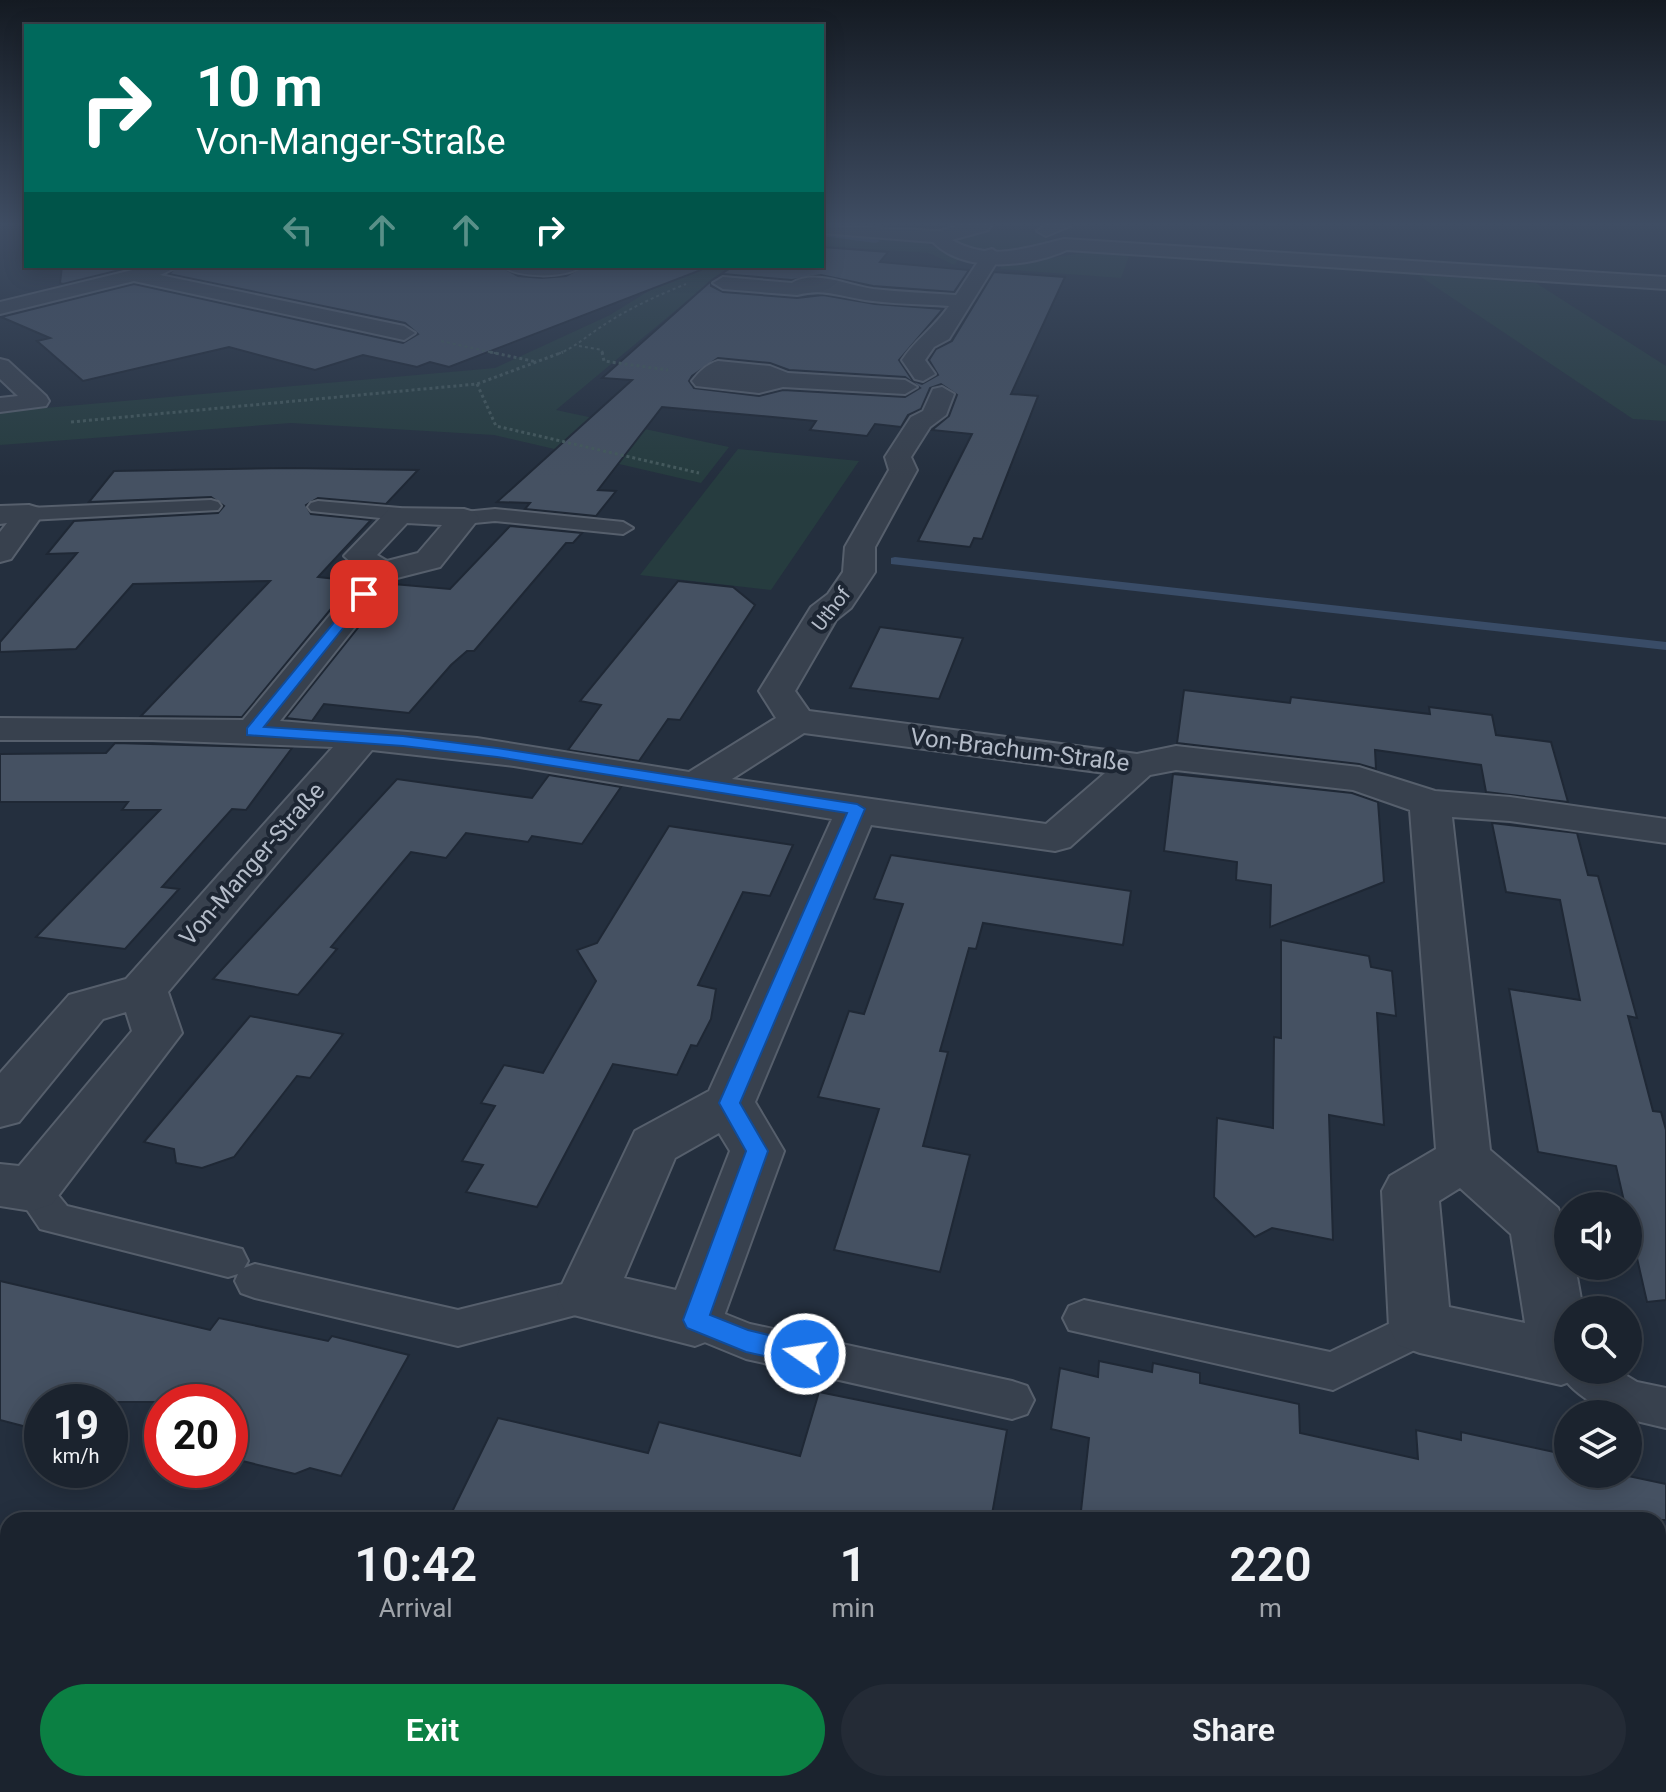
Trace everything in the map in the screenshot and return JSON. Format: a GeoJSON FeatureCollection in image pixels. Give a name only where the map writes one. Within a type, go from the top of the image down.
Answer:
{"type":"FeatureCollection","features":[{"type":"Feature","properties":{"kind":"street"},"geometry":{"type":"LineString","coordinates":[[294,310],[404,333]]}},
{"type":"Feature","properties":{"kind":"street"},"geometry":{"type":"LineString","coordinates":[[939,384],[913,360],[926,342],[941,334],[955,310]]}},
{"type":"Feature","properties":{"kind":"street"},"geometry":{"type":"LineString","coordinates":[[357,323],[321,336],[366,346],[404,333]]}},
{"type":"Feature","properties":{"kind":"street"},"geometry":{"type":"LineString","coordinates":[[0,405],[37,401],[2,371]]}},
{"type":"Feature","properties":{"kind":"street"},"geometry":{"type":"LineString","coordinates":[[712,374],[704,381],[759,386],[783,380],[939,384]]}},
{"type":"Feature","properties":{"kind":"street","name":"Uthof"},"geometry":{"type":"LineString","coordinates":[[797,721],[777,691],[823,614],[840,601],[859,572],[860,547],[903,470],[898,457],[920,422],[934,415],[939,384]]}},
{"type":"Feature","properties":{"kind":"street"},"geometry":{"type":"LineString","coordinates":[[382,572],[359,556],[400,514],[464,518]]}},
{"type":"Feature","properties":{"kind":"street"},"geometry":{"type":"LineString","coordinates":[[0,553],[15,515]]}},
{"type":"Feature","properties":{"kind":"street"},"geometry":{"type":"LineString","coordinates":[[253,731],[382,572],[429,560],[464,518]]}},
{"type":"Feature","properties":{"kind":"street"},"geometry":{"type":"LineString","coordinates":[[696,785],[797,721]]}},
{"type":"Feature","properties":{"kind":"street","name":"Von-Brachum-Straße"},"geometry":{"type":"LineString","coordinates":[[797,721],[1137,766],[1176,758],[1359,779],[1430,803],[1510,809],[1666,831]]}},
{"type":"Feature","properties":{"kind":"street"},"geometry":{"type":"LineString","coordinates":[[0,729],[94,727],[253,731],[361,739],[587,765],[696,785],[1055,838],[1137,766]]}},
{"type":"Feature","properties":{"kind":"street","name":"Von-Manger-Straße"},"geometry":{"type":"LineString","coordinates":[[143,990],[361,739]]}},
{"type":"Feature","properties":{"kind":"street"},"geometry":{"type":"LineString","coordinates":[[1430,803],[1464,1159],[1538,1224],[1554,1296]]}},
{"type":"Feature","properties":{"kind":"street"},"geometry":{"type":"LineString","coordinates":[[729,1103],[757,1151],[695,1320],[587,1295],[654,1145],[729,1103],[857,809]]}},
{"type":"Feature","properties":{"kind":"street"},"geometry":{"type":"LineString","coordinates":[[0,1108],[86,1007],[143,990],[157,1033],[16,1187]]}},
{"type":"Feature","properties":{"kind":"street"},"geometry":{"type":"LineString","coordinates":[[1464,1159],[1410,1191],[1420,1327],[1554,1360]]}},
{"type":"Feature","properties":{"kind":"lane"},"geometry":{"type":"LineString","coordinates":[[15,515],[211,506]]}},
{"type":"Feature","properties":{"kind":"lane"},"geometry":{"type":"LineString","coordinates":[[318,507],[400,514]]}},
{"type":"Feature","properties":{"kind":"lane"},"geometry":{"type":"LineString","coordinates":[[464,518],[495,515],[623,528]]}},
{"type":"Feature","properties":{"kind":"lane"},"geometry":{"type":"LineString","coordinates":[[16,1187],[54,1218],[458,1328],[587,1295]]}},
{"type":"Feature","properties":{"kind":"lane"},"geometry":{"type":"LineString","coordinates":[[1084,1318],[1333,1371],[1420,1327]]}},
{"type":"Feature","properties":{"kind":"lane"},"geometry":{"type":"LineString","coordinates":[[695,1320],[746,1341],[1012,1400]]}},
{"type":"Feature","properties":{"kind":"lane"},"geometry":{"type":"LineString","coordinates":[[1602,1384],[1628,1400],[1666,1408]]}},
{"type":"Feature","properties":{"kind":"path"},"geometry":{"type":"LineString","coordinates":[[64,422],[477,384],[578,346],[593,332],[631,310]]}},
{"type":"Feature","properties":{"kind":"path"},"geometry":{"type":"LineString","coordinates":[[404,333],[538,362]]}},
{"type":"Feature","properties":{"kind":"path"},"geometry":{"type":"LineString","coordinates":[[578,346],[602,350],[604,361],[613,365],[712,374]]}},
{"type":"Feature","properties":{"kind":"path"},"geometry":{"type":"LineString","coordinates":[[477,384],[496,426],[699,473]]}},
{"type":"Feature","properties":{"kind":"green space"},"geometry":{"type":"Polygon","coordinates":[[[619,310],[677,310],[556,410],[729,447],[701,483],[494,435],[291,423],[0,445],[0,412],[495,368],[619,310]]]}},
{"type":"Feature","properties":{"kind":"green space"},"geometry":{"type":"Polygon","coordinates":[[[1470,310],[1578,310],[1666,366],[1666,421],[1633,419],[1470,310]]]}},
{"type":"Feature","properties":{"kind":"green space"},"geometry":{"type":"Polygon","coordinates":[[[738,449],[859,461],[771,590],[640,575],[738,449]]]}},
{"type":"Feature","properties":{"kind":"building"},"geometry":{"type":"Polygon","coordinates":[[[31,310],[251,310],[403,343],[418,334],[405,323],[341,310],[598,310],[449,367],[430,362],[417,367],[363,355],[315,370],[229,347],[83,381],[37,341],[50,338],[1,317],[31,310]]]}},
{"type":"Feature","properties":{"kind":"building"},"geometry":{"type":"Polygon","coordinates":[[[679,310],[942,310],[899,360],[913,381],[922,384],[938,375],[929,360],[936,349],[952,341],[971,310],[1050,310],[1011,394],[1038,396],[982,539],[974,538],[970,547],[918,541],[972,434],[932,430],[949,416],[957,395],[941,384],[930,388],[921,409],[908,415],[901,427],[875,424],[867,436],[810,430],[816,421],[662,407],[598,490],[616,491],[596,516],[525,509],[530,503],[497,502],[632,380],[602,378],[679,310]],[[718,358],[689,381],[694,388],[759,396],[783,390],[905,397],[920,388],[905,377],[789,370],[770,363],[718,358]]]}},
{"type":"Feature","properties":{"kind":"building"},"geometry":{"type":"Polygon","coordinates":[[[290,468],[418,470],[386,504],[318,498],[306,505],[311,514],[371,520],[318,577],[354,581],[242,717],[141,716],[270,581],[133,584],[76,649],[0,652],[0,642],[77,553],[47,554],[74,521],[218,513],[224,506],[211,497],[89,502],[114,471],[290,468]]]}},
{"type":"Feature","properties":{"kind":"building"},"geometry":{"type":"Polygon","coordinates":[[[510,526],[582,533],[573,543],[566,543],[474,651],[467,651],[451,665],[409,713],[324,704],[312,721],[286,718],[393,584],[450,589],[510,526]]]}},
{"type":"Feature","properties":{"kind":"building"},"geometry":{"type":"Polygon","coordinates":[[[678,581],[733,587],[755,605],[680,720],[668,719],[639,761],[568,750],[601,705],[580,701],[678,581]]]}},
{"type":"Feature","properties":{"kind":"building"},"geometry":{"type":"Polygon","coordinates":[[[880,627],[963,638],[939,699],[850,688],[880,627]]]}},
{"type":"Feature","properties":{"kind":"building"},"geometry":{"type":"Polygon","coordinates":[[[1184,690],[1290,703],[1291,697],[1430,714],[1429,707],[1492,715],[1496,735],[1551,742],[1568,802],[1486,792],[1481,765],[1375,750],[1376,769],[1359,764],[1177,743],[1184,690]]]}},
{"type":"Feature","properties":{"kind":"building"},"geometry":{"type":"Polygon","coordinates":[[[115,743],[292,748],[246,810],[232,809],[162,887],[179,889],[125,949],[36,937],[160,810],[122,810],[128,802],[0,802],[0,754],[106,753],[115,743]]]}},
{"type":"Feature","properties":{"kind":"building"},"geometry":{"type":"Polygon","coordinates":[[[1173,774],[1352,793],[1378,802],[1384,882],[1270,927],[1271,885],[1236,880],[1237,862],[1164,851],[1173,774]]]}},
{"type":"Feature","properties":{"kind":"building"},"geometry":{"type":"Polygon","coordinates":[[[549,775],[621,787],[582,844],[532,836],[528,842],[466,833],[446,858],[411,852],[331,947],[337,949],[298,995],[213,979],[397,779],[532,798],[549,775]]]}},
{"type":"Feature","properties":{"kind":"building"},"geometry":{"type":"Polygon","coordinates":[[[1492,823],[1577,833],[1588,875],[1598,876],[1637,1018],[1628,1016],[1653,1111],[1661,1112],[1666,1130],[1666,1300],[1647,1302],[1642,1280],[1642,1192],[1622,1192],[1616,1166],[1538,1152],[1509,989],[1580,1000],[1560,900],[1506,892],[1492,823]]]}},
{"type":"Feature","properties":{"kind":"building"},"geometry":{"type":"Polygon","coordinates":[[[669,826],[793,845],[770,896],[743,892],[698,985],[716,989],[711,1019],[697,1046],[691,1045],[677,1075],[613,1064],[537,1207],[466,1192],[483,1165],[462,1161],[495,1106],[481,1103],[504,1065],[543,1073],[596,981],[577,950],[597,943],[669,826]]]}},
{"type":"Feature","properties":{"kind":"building"},"geometry":{"type":"Polygon","coordinates":[[[891,855],[1131,891],[1123,945],[983,923],[976,949],[969,948],[940,1051],[948,1052],[923,1146],[970,1155],[940,1272],[834,1250],[879,1109],[818,1097],[849,1011],[864,1014],[903,904],[874,899],[891,855]]]}},
{"type":"Feature","properties":{"kind":"building"},"geometry":{"type":"Polygon","coordinates":[[[1281,940],[1369,956],[1371,967],[1392,971],[1396,1016],[1377,1013],[1384,1125],[1329,1115],[1333,1240],[1272,1228],[1255,1237],[1214,1197],[1217,1118],[1273,1128],[1274,1037],[1281,1038],[1281,940]]]}},
{"type":"Feature","properties":{"kind":"building"},"geometry":{"type":"Polygon","coordinates":[[[250,1016],[343,1034],[310,1078],[297,1076],[234,1157],[202,1168],[176,1163],[174,1149],[144,1142],[250,1016]]]}},
{"type":"Feature","properties":{"kind":"building"},"geometry":{"type":"Polygon","coordinates":[[[0,1281],[210,1330],[219,1318],[328,1341],[332,1336],[409,1355],[341,1476],[310,1468],[295,1474],[248,1462],[248,1384],[144,1384],[144,1402],[128,1402],[128,1384],[24,1384],[24,1426],[0,1420],[0,1281]]]}},
{"type":"Feature","properties":{"kind":"building"},"geometry":{"type":"Polygon","coordinates":[[[1099,1361],[1152,1372],[1153,1363],[1200,1373],[1200,1383],[1299,1404],[1300,1433],[1418,1459],[1416,1430],[1461,1440],[1461,1432],[1554,1452],[1554,1488],[1642,1488],[1642,1479],[1666,1484],[1666,1512],[1081,1512],[1089,1438],[1051,1429],[1060,1368],[1098,1377],[1099,1361]]]}},
{"type":"Feature","properties":{"kind":"building"},"geometry":{"type":"Polygon","coordinates":[[[819,1392],[1007,1430],[992,1512],[452,1512],[498,1418],[648,1453],[659,1422],[800,1456],[819,1392]]]}},
{"type":"Feature","properties":{"kind":"waterway"},"geometry":{"type":"LineString","coordinates":[[895,561],[1666,646]]}},
{"type":"Feature","properties":{"kind":"route"},"geometry":{"type":"LineString","coordinates":[[364,594],[253,731],[403,741],[497,753],[617,769],[696,785],[857,809],[729,1103],[757,1151],[695,1320],[746,1341],[805,1354]]}}]}
